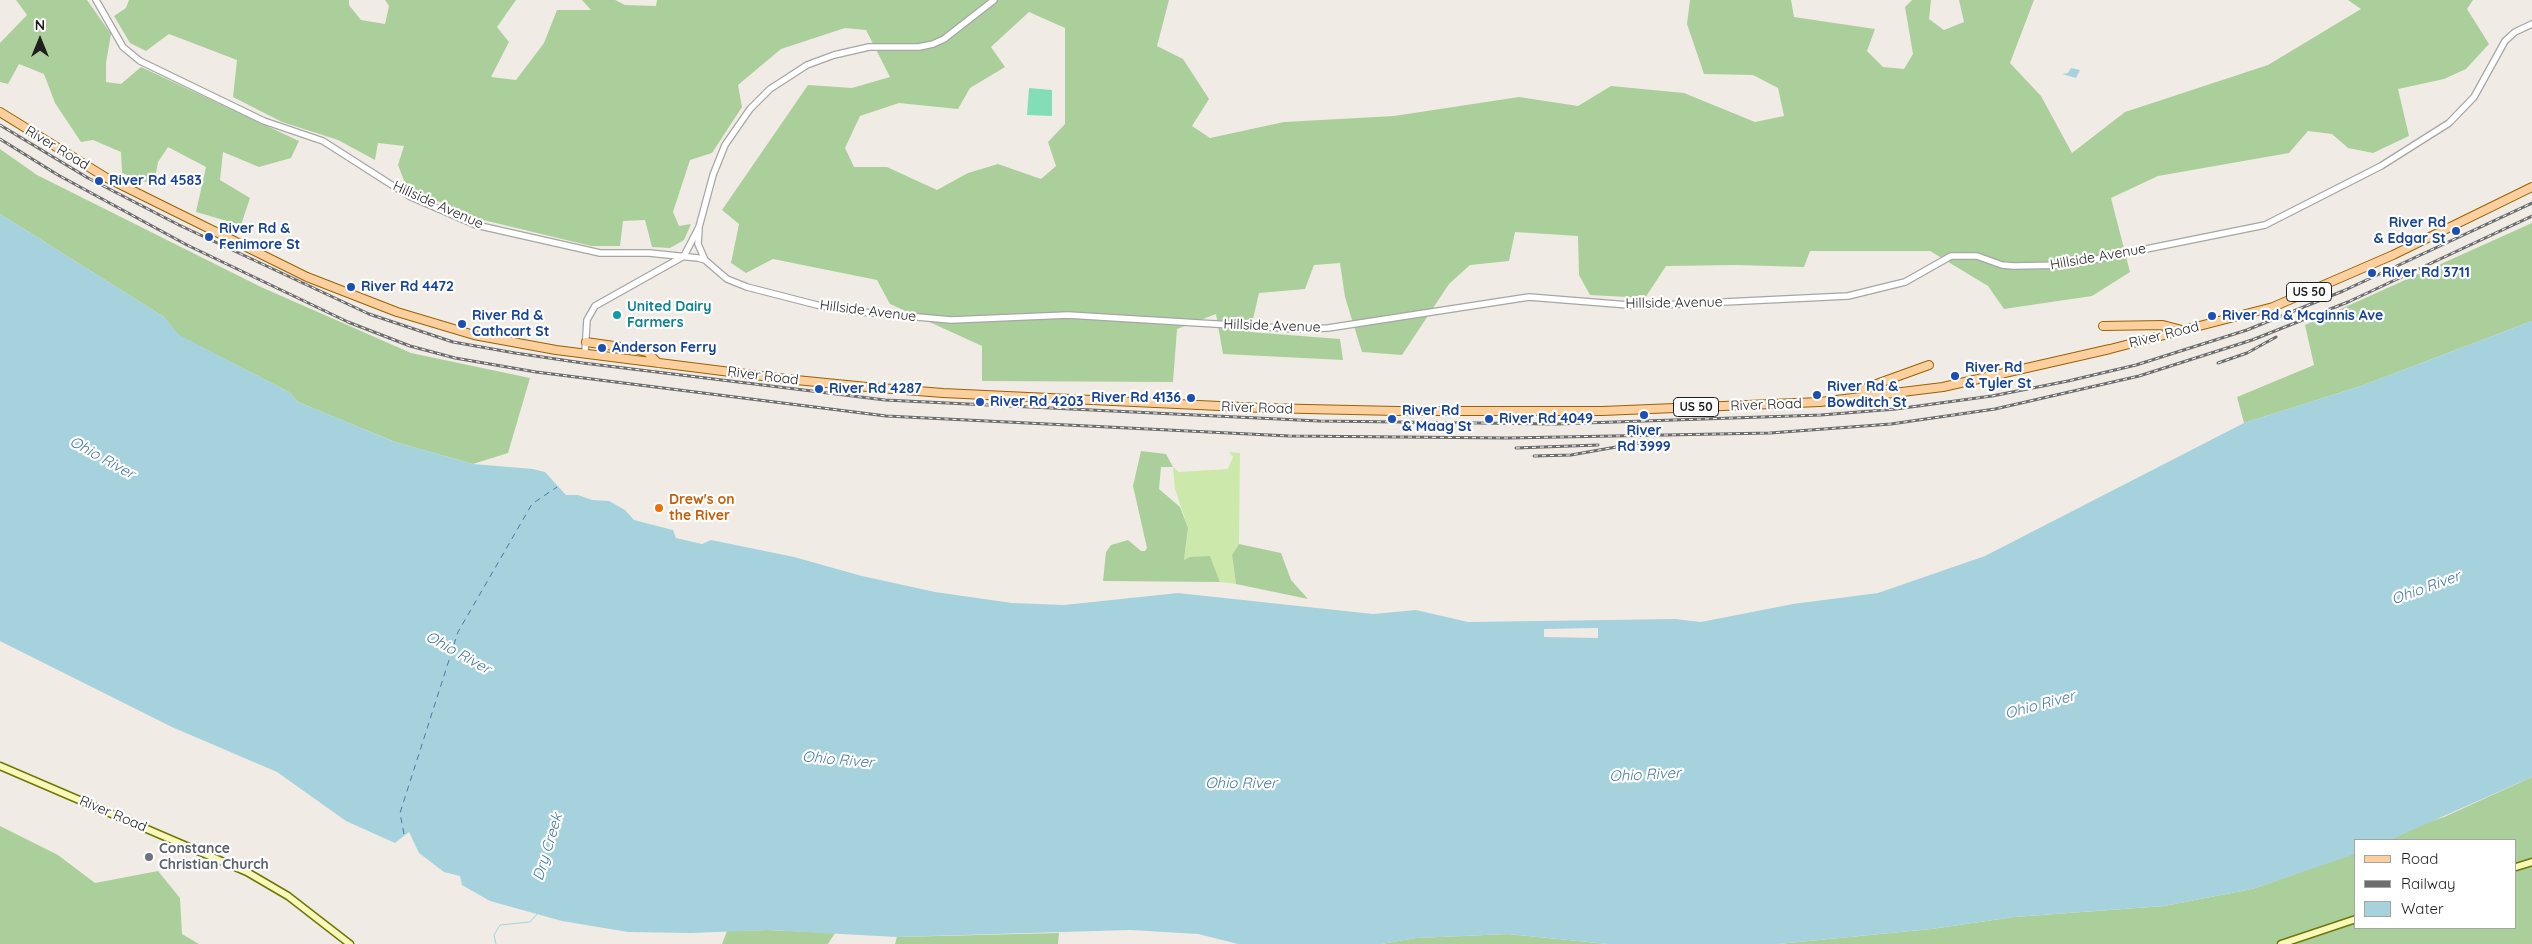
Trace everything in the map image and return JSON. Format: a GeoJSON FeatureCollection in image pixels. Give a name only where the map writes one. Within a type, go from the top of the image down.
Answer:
{"type":"FeatureCollection","features":[{"type":"Feature","properties":{"kind":"main road","name":"River Road"},"geometry":{"type":"LineString","coordinates":[[0,112],[105,177],[335,289],[397,312],[474,335],[528,346],[786,379],[943,393],[1262,408],[1397,411],[1602,411],[1820,402],[1862,398],[1970,381],[2274,307],[2393,255],[2532,187]]}},
{"type":"Feature","properties":{"kind":"main road"},"geometry":{"type":"LineString","coordinates":[[2103,326],[2163,326],[2184,330]]}},
{"type":"Feature","properties":{"kind":"main road"},"geometry":{"type":"LineString","coordinates":[[586,342],[647,352],[658,363]]}},
{"type":"Feature","properties":{"kind":"main road"},"geometry":{"type":"LineString","coordinates":[[1862,398],[1864,390],[1868,387],[1929,365]]}},
{"type":"Feature","properties":{"kind":"main road","name":"River Road"},"geometry":{"type":"LineString","coordinates":[[0,766],[247,872],[288,896],[350,944]]}},
{"type":"Feature","properties":{"kind":"main road"},"geometry":{"type":"LineString","coordinates":[[2517,867],[2532,862]]}},
{"type":"Feature","properties":{"kind":"main road"},"geometry":{"type":"LineString","coordinates":[[2281,944],[2354,921]]}},
{"type":"Feature","properties":{"kind":"street","name":"Hillside Avenue"},"geometry":{"type":"LineString","coordinates":[[96,0],[123,47],[133,57],[264,121],[332,145],[409,196],[486,227],[600,253],[659,254],[705,260],[736,283],[817,305],[884,315],[950,320],[1068,315],[1311,329],[1529,297],[1641,306],[1848,296],[1905,282],[1951,256],[1977,256],[2002,265],[2014,266],[2067,265],[2265,225],[2381,166],[2449,124],[2474,97],[2505,41],[2515,32],[2532,24]]}},
{"type":"Feature","properties":{"kind":"street"},"geometry":{"type":"LineString","coordinates":[[705,260],[698,244],[700,226],[712,175],[725,145],[750,109],[770,89],[794,72],[834,55],[869,47],[918,47],[933,44],[944,39],[994,0]]}},
{"type":"Feature","properties":{"kind":"street"},"geometry":{"type":"LineString","coordinates":[[585,352],[587,320],[595,306],[684,256],[700,226]]}},
{"type":"Feature","properties":{"kind":"street"},"geometry":{"type":"LineString","coordinates":[[659,254],[663,268]]}},
{"type":"Feature","properties":{"kind":"green space"},"geometry":{"type":"Polygon","coordinates":[[[16,0],[87,0],[111,34],[106,63],[106,82],[121,84],[141,67],[299,141],[291,158],[259,167],[223,152],[220,180],[250,198],[241,225],[196,212],[206,167],[168,147],[158,162],[154,185],[122,173],[121,152],[93,140],[81,142],[55,103],[44,74],[19,64],[8,84],[0,82],[0,43],[27,15],[16,0]]]}},
{"type":"Feature","properties":{"kind":"green space"},"geometry":{"type":"Polygon","coordinates":[[[129,0],[349,0],[349,5],[361,20],[385,24],[389,6],[385,0],[516,0],[497,27],[509,42],[491,77],[516,80],[544,43],[557,10],[591,10],[582,0],[615,0],[625,5],[656,6],[657,0],[1169,0],[1157,46],[1183,59],[1209,99],[1192,126],[1210,138],[1284,122],[1394,116],[1519,97],[1578,106],[1611,86],[1684,93],[1755,122],[1784,116],[1778,88],[1753,75],[1704,74],[1687,24],[1690,0],[1791,0],[1794,17],[1875,29],[1867,51],[1883,67],[1904,69],[1913,54],[1905,7],[1912,0],[1931,0],[1929,19],[1944,30],[1964,22],[1959,0],[2034,0],[2010,63],[2041,96],[2072,153],[2125,112],[2268,65],[2361,9],[2348,0],[2473,0],[2467,9],[2489,44],[2466,69],[2444,79],[2398,89],[2409,136],[2373,153],[2348,148],[2332,134],[2308,131],[2289,153],[2158,176],[2111,198],[2130,272],[2092,296],[2004,309],[1988,286],[1930,251],[1810,251],[1804,267],[1737,265],[1666,266],[1645,298],[1590,295],[1579,275],[1578,236],[1515,232],[1509,261],[1470,265],[1449,284],[1402,355],[1362,352],[1345,297],[1340,263],[1314,265],[1305,289],[1259,293],[1250,332],[1340,339],[1343,360],[1223,354],[1216,314],[1177,329],[1173,382],[982,381],[982,346],[890,304],[877,280],[773,259],[746,273],[731,263],[739,224],[722,210],[808,85],[852,88],[890,77],[866,30],[845,28],[781,49],[738,85],[742,107],[712,153],[690,160],[673,212],[679,226],[691,224],[684,240],[670,248],[652,247],[645,220],[623,221],[620,246],[591,246],[479,219],[407,188],[398,165],[404,146],[378,143],[375,160],[338,140],[282,122],[233,97],[237,60],[169,34],[146,51],[130,43],[114,16],[126,8],[129,0]],[[1029,12],[991,47],[1005,67],[970,88],[958,109],[899,103],[860,116],[845,148],[854,167],[887,167],[937,190],[968,173],[998,164],[1041,179],[1056,166],[1048,142],[1065,124],[1065,28],[1029,12]]]}},
{"type":"Feature","properties":{"kind":"green space"},"geometry":{"type":"Polygon","coordinates":[[[1029,88],[1052,90],[1052,116],[1027,115],[1029,88]]]}},
{"type":"Feature","properties":{"kind":"green space"},"geometry":{"type":"Polygon","coordinates":[[[0,149],[37,175],[261,287],[411,353],[530,378],[508,453],[473,464],[395,442],[298,402],[289,392],[178,335],[164,317],[0,214],[0,149]]]}},
{"type":"Feature","properties":{"kind":"green space"},"geometry":{"type":"Polygon","coordinates":[[[2532,223],[2532,321],[2361,386],[2244,423],[2237,397],[2314,365],[2305,325],[2532,223]]]}},
{"type":"Feature","properties":{"kind":"green space"},"geometry":{"type":"Polygon","coordinates":[[[1141,451],[1166,454],[1173,467],[1161,467],[1159,489],[1180,507],[1188,528],[1184,560],[1190,557],[1210,556],[1220,582],[1103,581],[1106,552],[1111,545],[1128,540],[1141,551],[1145,551],[1147,548],[1133,486],[1141,451]]]}},
{"type":"Feature","properties":{"kind":"green space"},"geometry":{"type":"Polygon","coordinates":[[[1229,452],[1240,453],[1239,544],[1232,555],[1236,584],[1220,582],[1210,556],[1184,561],[1188,528],[1175,489],[1173,467],[1179,472],[1228,469],[1233,457],[1229,452]]]}},
{"type":"Feature","properties":{"kind":"green space"},"geometry":{"type":"Polygon","coordinates":[[[1239,544],[1281,553],[1291,580],[1308,599],[1236,584],[1232,555],[1239,544]]]}},
{"type":"Feature","properties":{"kind":"green space"},"geometry":{"type":"Polygon","coordinates":[[[2532,777],[2532,944],[1778,944],[1931,929],[2014,917],[2164,906],[2252,889],[2354,854],[2354,929],[2517,929],[2517,839],[2392,839],[2419,825],[2444,817],[2532,777]]]}},
{"type":"Feature","properties":{"kind":"green space"},"geometry":{"type":"Polygon","coordinates":[[[0,826],[58,855],[95,883],[158,871],[180,898],[182,934],[199,944],[0,944],[0,826]]]}},
{"type":"Feature","properties":{"kind":"green space"},"geometry":{"type":"Polygon","coordinates":[[[768,930],[835,933],[828,944],[722,944],[727,931],[768,930]]]}},
{"type":"Feature","properties":{"kind":"green space"},"geometry":{"type":"Polygon","coordinates":[[[1059,933],[1058,944],[895,944],[897,937],[1059,933]]]}},
{"type":"Feature","properties":{"kind":"green space"},"geometry":{"type":"Polygon","coordinates":[[[1508,934],[1608,944],[1381,944],[1416,938],[1508,934]]]}},
{"type":"Feature","properties":{"kind":"water"},"geometry":{"type":"Polygon","coordinates":[[[2071,68],[2080,70],[2076,78],[2062,74],[2068,73],[2071,68]]]}},
{"type":"Feature","properties":{"kind":"water","name":"Ohio River"},"geometry":{"type":"Polygon","coordinates":[[[0,214],[164,317],[179,335],[289,392],[298,402],[395,442],[473,464],[533,469],[545,472],[566,495],[578,495],[592,500],[609,501],[625,510],[634,520],[673,530],[676,538],[702,544],[711,540],[794,557],[862,576],[935,592],[1012,603],[1064,605],[1178,593],[1373,614],[1416,610],[1468,622],[1675,619],[1701,622],[1793,604],[1878,593],[1985,556],[2244,423],[2361,386],[2532,321],[2532,777],[2392,839],[2354,839],[2354,854],[2349,856],[2252,889],[2164,906],[2014,917],[1931,929],[1778,944],[1608,944],[1508,934],[1416,938],[1381,944],[1238,944],[1198,934],[1130,930],[897,937],[768,930],[691,933],[628,932],[562,921],[490,901],[462,885],[460,876],[444,872],[419,853],[409,832],[395,843],[346,821],[277,772],[172,727],[0,641],[0,214]]]}},
{"type":"Feature","properties":{"kind":"pier"},"geometry":{"type":"Polygon","coordinates":[[[1598,628],[1598,638],[1544,637],[1544,629],[1598,628]]]}},
{"type":"Feature","properties":{"kind":"waterway","name":"Dry Creek"},"geometry":{"type":"LineString","coordinates":[[496,944],[494,935],[500,925],[530,922],[537,914]]}},
{"type":"Feature","properties":{"kind":"ferry route"},"geometry":{"type":"LineString","coordinates":[[404,834],[400,813],[458,632],[532,504],[557,487]]}},
{"type":"Feature","properties":{"kind":"railway"},"geometry":{"type":"LineString","coordinates":[[0,125],[88,178],[179,225],[369,314],[453,342],[583,363],[885,400],[1319,421],[1556,424],[1821,415],[1896,409],[1992,396],[2136,365],[2247,330],[2343,291],[2532,203]]}},
{"type":"Feature","properties":{"kind":"railway"},"geometry":{"type":"LineString","coordinates":[[0,139],[58,175],[187,245],[348,322],[410,346],[455,358],[536,372],[886,416],[1289,436],[1508,438],[1770,433],[1891,424],[1995,409],[2139,376],[2252,340],[2348,302],[2532,216]]}},
{"type":"Feature","properties":{"kind":"railway"},"geometry":{"type":"LineString","coordinates":[[2218,363],[2247,353],[2276,337]]}},
{"type":"Feature","properties":{"kind":"railway"},"geometry":{"type":"LineString","coordinates":[[1534,456],[1571,455],[1650,441]]}},
{"type":"Feature","properties":{"kind":"railway"},"geometry":{"type":"LineString","coordinates":[[1516,448],[1598,445]]}},
{"type":"Feature","properties":{"kind":"place","name":"River Rd 4583"},"geometry":{"type":"Point","coordinates":[99,181]}},
{"type":"Feature","properties":{"kind":"place","name":"River Rd & Edgar St"},"geometry":{"type":"Point","coordinates":[2456,231]}},
{"type":"Feature","properties":{"kind":"place","name":"River Rd & Fenimore St"},"geometry":{"type":"Point","coordinates":[209,237]}},
{"type":"Feature","properties":{"kind":"place","name":"River Rd 3711"},"geometry":{"type":"Point","coordinates":[2372,273]}},
{"type":"Feature","properties":{"kind":"place","name":"River Rd 4472"},"geometry":{"type":"Point","coordinates":[351,287]}},
{"type":"Feature","properties":{"kind":"place","name":"United Dairy Farmers"},"geometry":{"type":"Point","coordinates":[617,315]}},
{"type":"Feature","properties":{"kind":"place","name":"River Rd & Mcginnis Ave"},"geometry":{"type":"Point","coordinates":[2212,316]}},
{"type":"Feature","properties":{"kind":"place","name":"River Rd & Cathcart St"},"geometry":{"type":"Point","coordinates":[462,324]}},
{"type":"Feature","properties":{"kind":"place","name":"Anderson Ferry"},"geometry":{"type":"Point","coordinates":[602,348]}},
{"type":"Feature","properties":{"kind":"place","name":"River Rd & Tyler St"},"geometry":{"type":"Point","coordinates":[1955,376]}},
{"type":"Feature","properties":{"kind":"place","name":"River Rd 4287"},"geometry":{"type":"Point","coordinates":[819,389]}},
{"type":"Feature","properties":{"kind":"place","name":"River Rd & Bowditch St"},"geometry":{"type":"Point","coordinates":[1817,395]}},
{"type":"Feature","properties":{"kind":"place","name":"River Rd 4136"},"geometry":{"type":"Point","coordinates":[1191,398]}},
{"type":"Feature","properties":{"kind":"place","name":"River Rd 4203"},"geometry":{"type":"Point","coordinates":[980,402]}},
{"type":"Feature","properties":{"kind":"place","name":"River Rd 3999"},"geometry":{"type":"Point","coordinates":[1644,415]}},
{"type":"Feature","properties":{"kind":"place","name":"River Rd & Maag St"},"geometry":{"type":"Point","coordinates":[1392,419]}},
{"type":"Feature","properties":{"kind":"place","name":"River Rd 4049"},"geometry":{"type":"Point","coordinates":[1489,419]}},
{"type":"Feature","properties":{"kind":"place","name":"Drew's on the River"},"geometry":{"type":"Point","coordinates":[659,508]}},
{"type":"Feature","properties":{"kind":"place","name":"Constance Christian Church"},"geometry":{"type":"Point","coordinates":[149,857]}}]}
